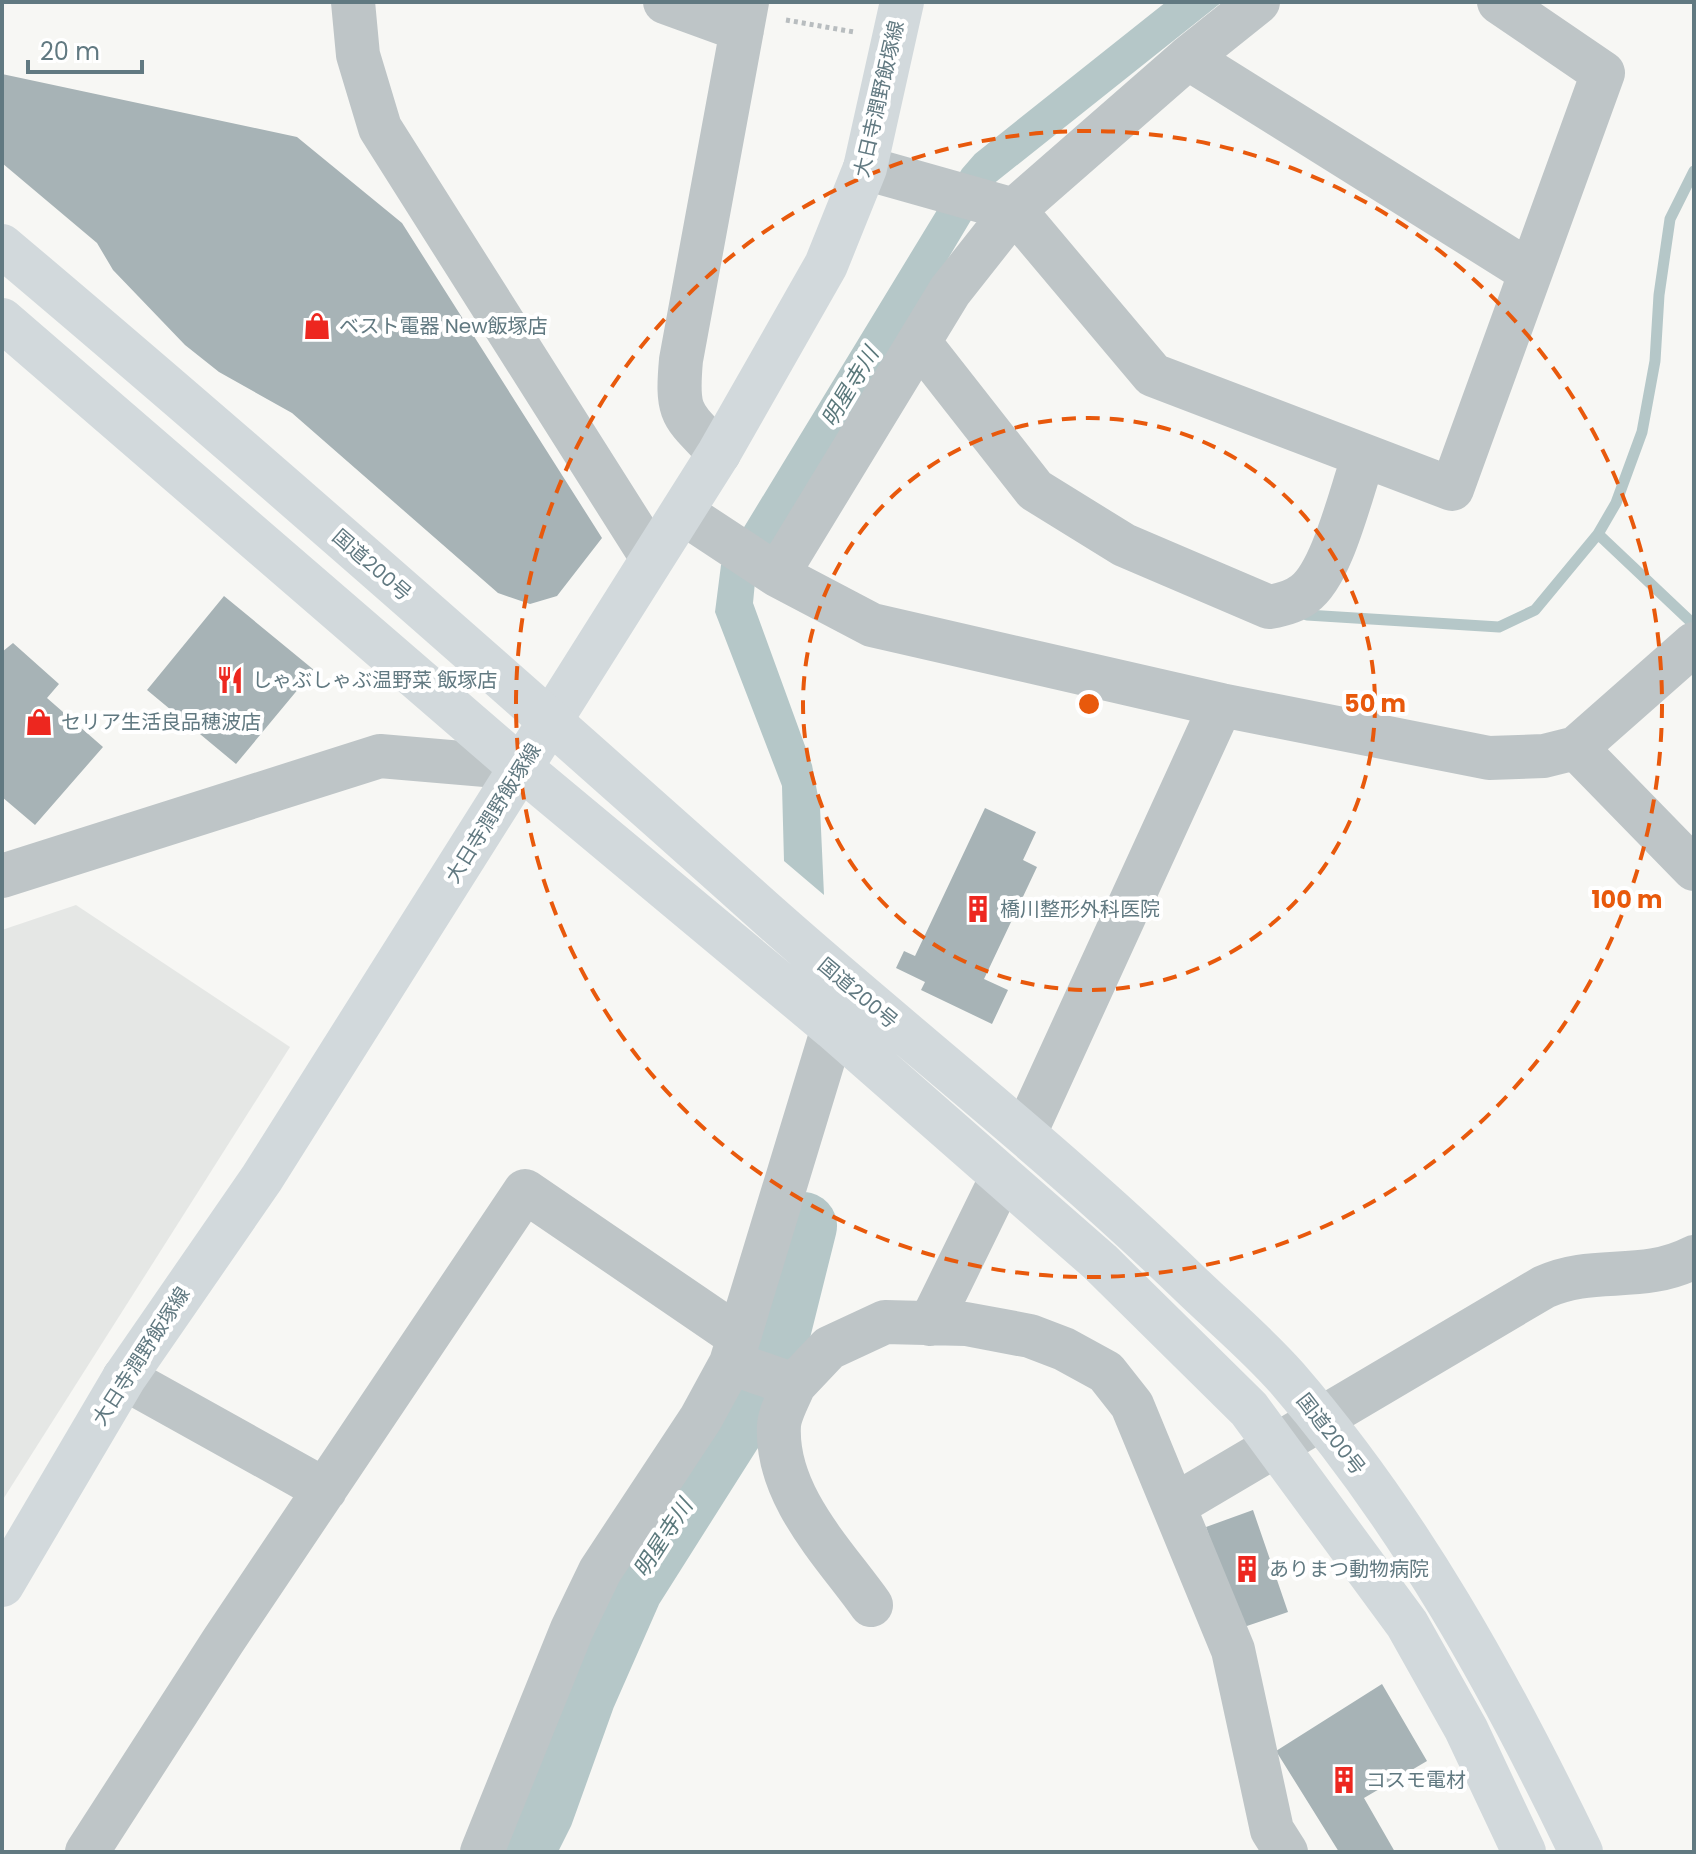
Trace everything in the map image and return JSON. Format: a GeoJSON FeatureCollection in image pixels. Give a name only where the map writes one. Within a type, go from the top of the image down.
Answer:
{"type":"FeatureCollection","features":[{"type":"Feature","properties":{"kind":"main road","name":"大日寺潤野飯塚線"},"geometry":{"type":"LineString","coordinates":[[7,1564],[124,1378],[262,1178],[652,558],[700,524],[719,453],[826,265],[865,168],[902,2]]}},
{"type":"Feature","properties":{"kind":"main road","name":"国道200号"},"geometry":{"type":"LineString","coordinates":[[2,246],[551,721],[841,979],[1025,1133],[1121,1218],[1263,1354],[1319,1419],[1408,1538],[1460,1619],[1506,1701],[1581,1852]]}},
{"type":"Feature","properties":{"kind":"main road"},"geometry":{"type":"LineString","coordinates":[[2,320],[521,768],[833,1028],[1100,1262],[1249,1409],[1407,1624],[1466,1729],[1524,1852]]}},
{"type":"Feature","properties":{"kind":"street"},"geometry":{"type":"LineString","coordinates":[[353,2],[358,55],[380,128],[652,558]]}},
{"type":"Feature","properties":{"kind":"street"},"geometry":{"type":"LineString","coordinates":[[665,2],[745,15],[681,360],[678,397],[682,414],[719,453]]}},
{"type":"Feature","properties":{"kind":"street"},"geometry":{"type":"LineString","coordinates":[[772,572],[1003,208],[1258,2]]}},
{"type":"Feature","properties":{"kind":"street"},"geometry":{"type":"LineString","coordinates":[[865,168],[1003,208],[1153,375],[1452,489],[1603,73],[1499,2]]}},
{"type":"Feature","properties":{"kind":"street"},"geometry":{"type":"LineString","coordinates":[[1188,58],[1530,272]]}},
{"type":"Feature","properties":{"kind":"street"},"geometry":{"type":"LineString","coordinates":[[919,342],[1035,490],[1124,545],[1269,607],[1282,605],[1305,594],[1323,569],[1364,456]]}},
{"type":"Feature","properties":{"kind":"street"},"geometry":{"type":"LineString","coordinates":[[700,524],[772,572],[872,625],[1221,705],[1489,758],[1544,756],[1576,748],[1694,644]]}},
{"type":"Feature","properties":{"kind":"street"},"geometry":{"type":"LineString","coordinates":[[1025,1133],[1221,705]]}},
{"type":"Feature","properties":{"kind":"street"},"geometry":{"type":"LineString","coordinates":[[1576,748],[1694,869]]}},
{"type":"Feature","properties":{"kind":"street"},"geometry":{"type":"LineString","coordinates":[[2,876],[380,756],[521,768]]}},
{"type":"Feature","properties":{"kind":"street"},"geometry":{"type":"LineString","coordinates":[[758,1367],[833,1028],[841,979]]}},
{"type":"Feature","properties":{"kind":"street"},"geometry":{"type":"LineString","coordinates":[[930,1324],[1002,1177]]}},
{"type":"Feature","properties":{"kind":"street"},"geometry":{"type":"LineString","coordinates":[[87,1852],[223,1641],[525,1191],[758,1367],[779,1423],[783,1459],[797,1498],[819,1536],[871,1605]]}},
{"type":"Feature","properties":{"kind":"street"},"geometry":{"type":"LineString","coordinates":[[1175,1505],[1275,1444],[1571,1275],[1670,1270],[1694,1257]]}},
{"type":"Feature","properties":{"kind":"street"},"geometry":{"type":"LineString","coordinates":[[482,1852],[572,1629],[600,1571],[701,1418],[758,1367],[829,1348],[885,1322],[966,1324],[1030,1336],[1064,1349],[1106,1372],[1132,1405],[1233,1650],[1272,1830],[1286,1852]]}},
{"type":"Feature","properties":{"kind":"street"},"geometry":{"type":"LineString","coordinates":[[124,1378],[325,1490]]}},
{"type":"Feature","properties":{"kind":"path"},"geometry":{"type":"LineString","coordinates":[[745,15],[855,33]]}},
{"type":"Feature","properties":{"kind":"shaded area"},"geometry":{"type":"Polygon","coordinates":[[[76,905],[290,1047],[2,1501],[2,930],[76,905]]]}},
{"type":"Feature","properties":{"kind":"water"},"geometry":{"type":"Polygon","coordinates":[[[1166,2],[1222,2],[992,185],[755,582],[753,603],[812,765],[820,807],[824,895],[784,861],[782,786],[715,612],[721,565],[962,169],[975,154],[1166,2]]]}},
{"type":"Feature","properties":{"kind":"building","name":"ベスト電器 New飯塚店"},"geometry":{"type":"Polygon","coordinates":[[[2,74],[297,137],[402,223],[602,538],[557,596],[530,604],[498,593],[292,413],[219,372],[185,345],[113,270],[97,243],[2,163],[2,74]]]}},
{"type":"Feature","properties":{"kind":"building","name":"しゃぶしゃぶ温野菜 飯塚店"},"geometry":{"type":"Polygon","coordinates":[[[224,596],[314,670],[236,764],[147,690],[224,596]]]}},
{"type":"Feature","properties":{"kind":"building","name":"セリア生活良品穂波店"},"geometry":{"type":"Polygon","coordinates":[[[13,643],[59,684],[47,698],[103,747],[35,825],[2,797],[2,652],[13,643]]]}},
{"type":"Feature","properties":{"kind":"building","name":"橋川整形外科医院"},"geometry":{"type":"Polygon","coordinates":[[[985,808],[1036,832],[1023,860],[1037,867],[984,979],[1008,990],[992,1024],[921,990],[925,982],[896,968],[904,951],[915,956],[985,808]]]}},
{"type":"Feature","properties":{"kind":"building","name":"ありまつ動物病院"},"geometry":{"type":"Polygon","coordinates":[[[1253,1510],[1288,1612],[1241,1628],[1206,1527],[1253,1510]]]}},
{"type":"Feature","properties":{"kind":"building","name":"コスモ電材"},"geometry":{"type":"Polygon","coordinates":[[[1382,1684],[1427,1761],[1364,1798],[1395,1852],[1339,1852],[1276,1751],[1382,1684]]]}},
{"type":"Feature","properties":{"kind":"waterway"},"geometry":{"type":"LineString","coordinates":[[1307,615],[1499,627],[1535,610],[1598,534],[1616,503],[1642,432],[1655,361],[1659,295],[1670,219],[1694,171]]}},
{"type":"Feature","properties":{"kind":"waterway"},"geometry":{"type":"LineString","coordinates":[[1598,534],[1689,620]]}},
{"type":"Feature","properties":{"kind":"waterway","name":"明星寺川"},"geometry":{"type":"LineString","coordinates":[[520,1852],[540,1812],[582,1695],[629,1588],[729,1430],[754,1399],[771,1354],[803,1226]]}},
{"type":"Feature","properties":{"kind":"place","name":"ベスト電器 New飯塚店"},"geometry":{"type":"Point","coordinates":[317,326]}},
{"type":"Feature","properties":{"kind":"place","name":"しゃぶしゃぶ温野菜 飯塚店"},"geometry":{"type":"Point","coordinates":[230,680]}},
{"type":"Feature","properties":{"kind":"place","name":"セリア生活良品穂波店"},"geometry":{"type":"Point","coordinates":[39,722]}},
{"type":"Feature","properties":{"kind":"place","name":"橋川整形外科医院"},"geometry":{"type":"Point","coordinates":[978,909]}},
{"type":"Feature","properties":{"kind":"place","name":"ありまつ動物病院"},"geometry":{"type":"Point","coordinates":[1247,1569]}},
{"type":"Feature","properties":{"kind":"place","name":"コスモ電材"},"geometry":{"type":"Point","coordinates":[1344,1780]}}]}
